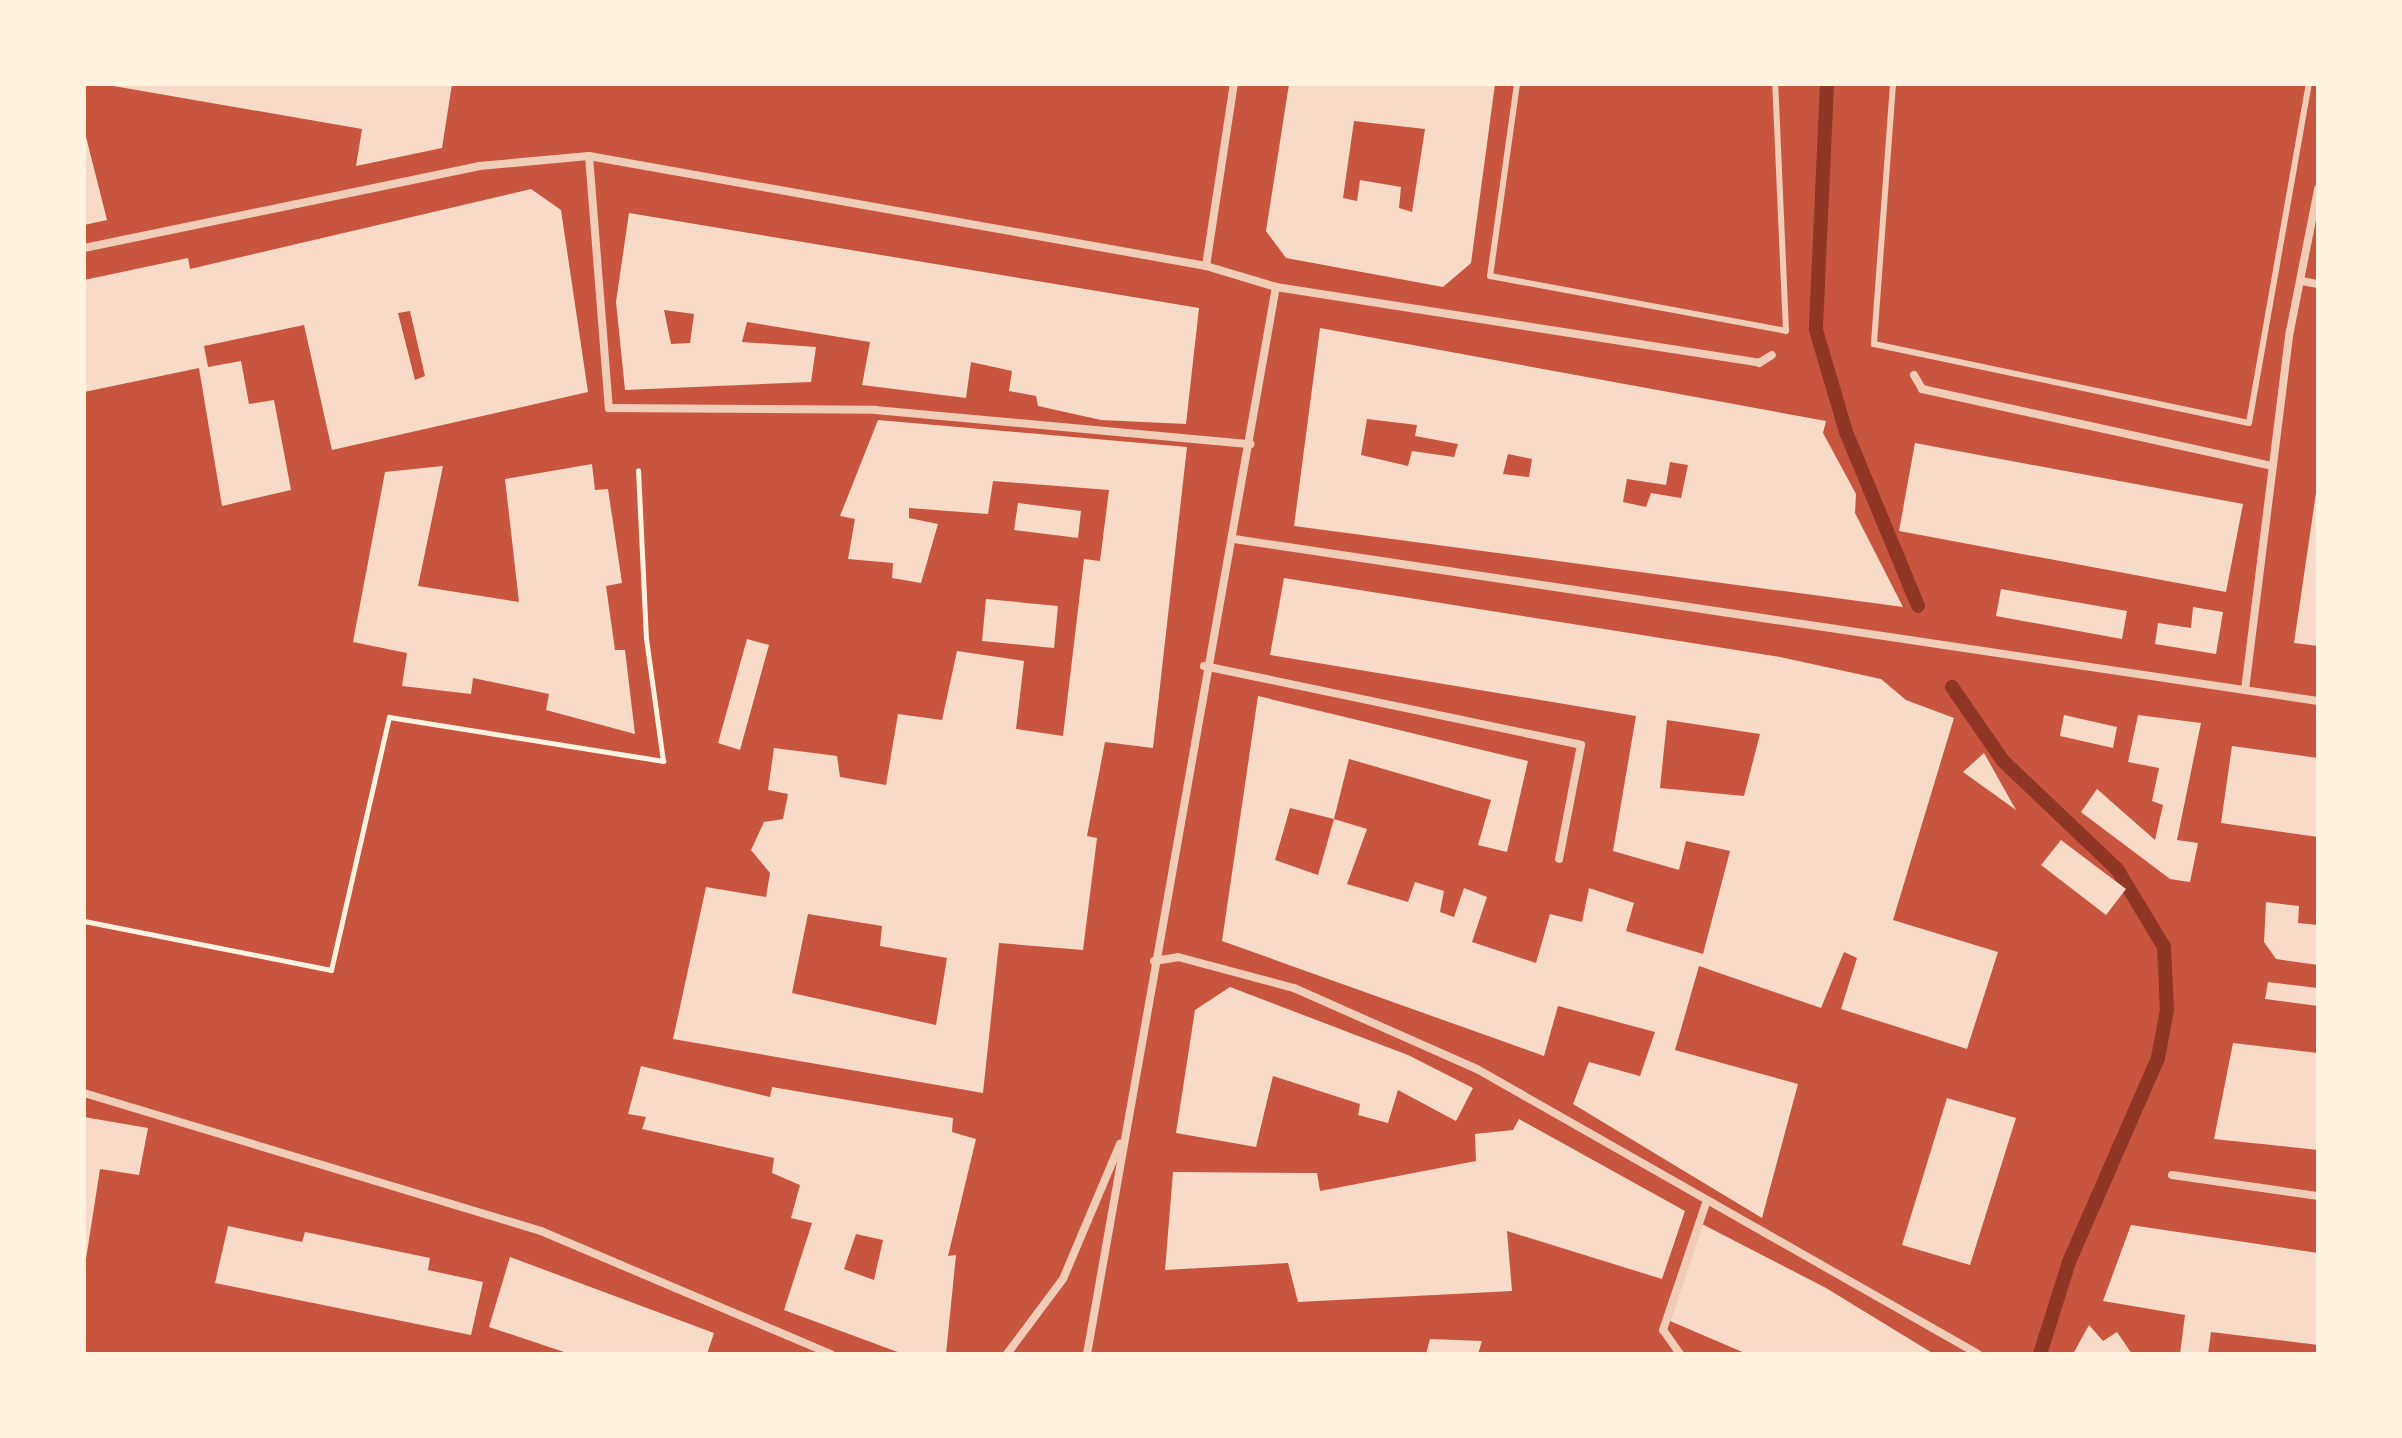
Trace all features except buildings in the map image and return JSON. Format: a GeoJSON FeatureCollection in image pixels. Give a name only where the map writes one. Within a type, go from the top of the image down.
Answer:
{"type":"FeatureCollection","features":[{"type":"Feature","properties":{"kind":"street"},"geometry":{"type":"LineString","coordinates":[[1206,266],[1234,84]]}},
{"type":"Feature","properties":{"kind":"street"},"geometry":{"type":"LineString","coordinates":[[589,156],[609,408],[875,410],[1250,444]]}},
{"type":"Feature","properties":{"kind":"street"},"geometry":{"type":"LineString","coordinates":[[84,248],[479,166],[589,156],[1206,266],[1276,287],[1759,363],[1772,355]]}},
{"type":"Feature","properties":{"kind":"street"},"geometry":{"type":"LineString","coordinates":[[2245,690],[2272,466],[2318,189]]}},
{"type":"Feature","properties":{"kind":"street"},"geometry":{"type":"LineString","coordinates":[[2302,281],[2318,284]]}},
{"type":"Feature","properties":{"kind":"street"},"geometry":{"type":"LineString","coordinates":[[1087,1354],[1204,666],[1234,539],[1276,287]]}},
{"type":"Feature","properties":{"kind":"street"},"geometry":{"type":"LineString","coordinates":[[1914,375],[1922,389],[2272,466]]}},
{"type":"Feature","properties":{"kind":"street"},"geometry":{"type":"LineString","coordinates":[[1234,539],[2318,701]]}},
{"type":"Feature","properties":{"kind":"street"},"geometry":{"type":"LineString","coordinates":[[1204,666],[1581,745],[1559,859]]}},
{"type":"Feature","properties":{"kind":"street"},"geometry":{"type":"LineString","coordinates":[[1154,961],[1178,957],[1294,988],[1477,1069],[1978,1354]]}},
{"type":"Feature","properties":{"kind":"street"},"geometry":{"type":"LineString","coordinates":[[84,1093],[541,1231],[831,1354]]}},
{"type":"Feature","properties":{"kind":"street"},"geometry":{"type":"LineString","coordinates":[[1007,1354],[1063,1279],[1095,1217],[1128,1121]]}},
{"type":"Feature","properties":{"kind":"street"},"geometry":{"type":"LineString","coordinates":[[2172,1175],[2318,1196]]}},
{"type":"Feature","properties":{"kind":"street"},"geometry":{"type":"LineString","coordinates":[[1680,1354],[1663,1330],[1707,1200]]}},
{"type":"Feature","properties":{"kind":"lane"},"geometry":{"type":"LineString","coordinates":[[1517,84],[1490,276],[1786,331],[1775,84]]}},
{"type":"Feature","properties":{"kind":"lane"},"geometry":{"type":"LineString","coordinates":[[1893,84],[1874,344],[2249,423],[2309,84]]}},
{"type":"Feature","properties":{"kind":"path"},"geometry":{"type":"LineString","coordinates":[[84,921],[331,970],[389,717],[663,761],[646,639],[638,470]]}},
{"type":"Feature","properties":{"kind":"waterway"},"geometry":{"type":"LineString","coordinates":[[1827,84],[1816,330],[1846,432],[1918,606]]}},
{"type":"Feature","properties":{"kind":"waterway"},"geometry":{"type":"LineString","coordinates":[[1952,687],[2003,761],[2117,869],[2164,947],[2167,1010],[2158,1058],[2069,1262],[2040,1354]]}}]}
